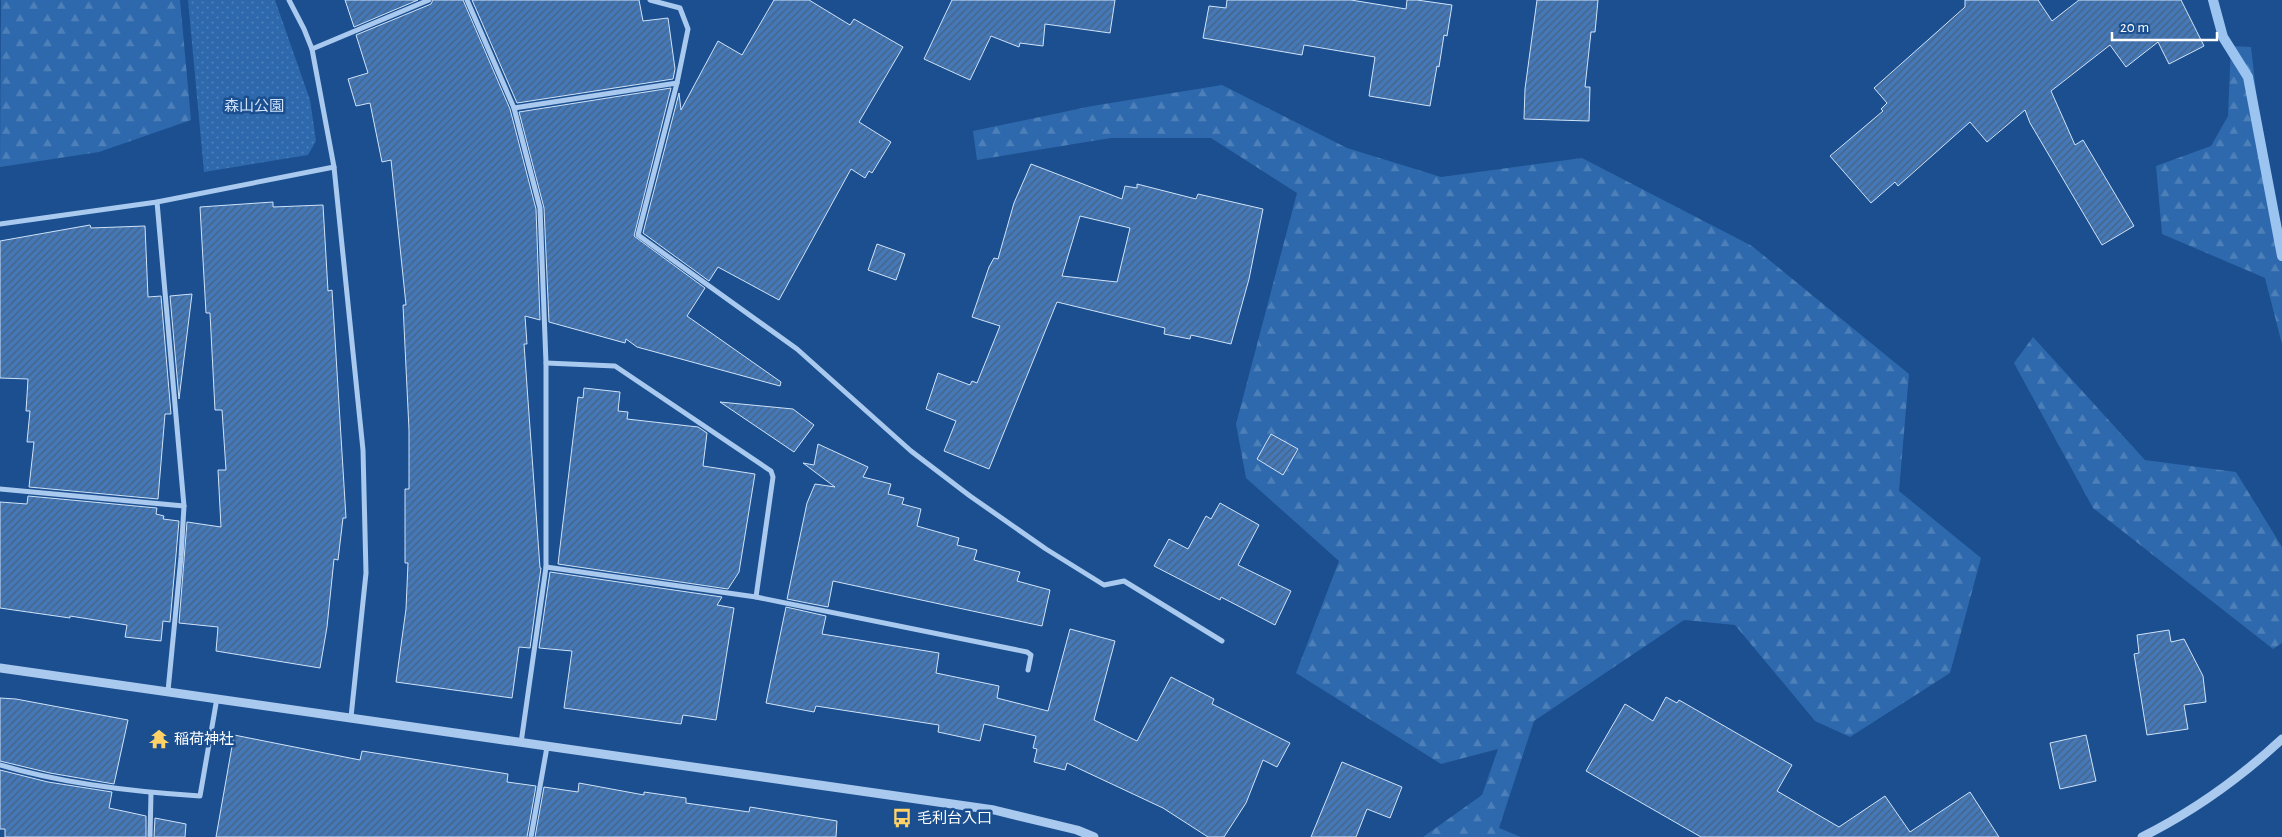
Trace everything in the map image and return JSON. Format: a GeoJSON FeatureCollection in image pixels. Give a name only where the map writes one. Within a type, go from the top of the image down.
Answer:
{"type":"FeatureCollection","features":[{"type":"Feature","properties":{"kind":"street"},"geometry":{"type":"LineString","coordinates":[[289,0],[312,49],[334,167],[363,450],[366,573],[351,717]]}},
{"type":"Feature","properties":{"kind":"street"},"geometry":{"type":"LineString","coordinates":[[312,49],[429,0]]}},
{"type":"Feature","properties":{"kind":"street"},"geometry":{"type":"LineString","coordinates":[[467,0],[514,108],[540,208],[546,363],[546,568],[521,743]]}},
{"type":"Feature","properties":{"kind":"street"},"geometry":{"type":"LineString","coordinates":[[650,0],[680,8],[688,29],[677,83],[638,235],[797,349],[911,451],[1002,518],[1104,585],[1124,582],[1222,641]]}},
{"type":"Feature","properties":{"kind":"street"},"geometry":{"type":"LineString","coordinates":[[514,108],[677,83]]}},
{"type":"Feature","properties":{"kind":"street"},"geometry":{"type":"LineString","coordinates":[[0,224],[157,202],[334,167]]}},
{"type":"Feature","properties":{"kind":"street"},"geometry":{"type":"LineString","coordinates":[[157,202],[184,506],[168,691]]}},
{"type":"Feature","properties":{"kind":"street"},"geometry":{"type":"LineString","coordinates":[[546,363],[615,366],[772,471],[773,477],[756,596]]}},
{"type":"Feature","properties":{"kind":"street"},"geometry":{"type":"LineString","coordinates":[[0,489],[184,506]]}},
{"type":"Feature","properties":{"kind":"street"},"geometry":{"type":"LineString","coordinates":[[546,568],[756,596],[1027,652],[1031,655],[1028,670]]}},
{"type":"Feature","properties":{"kind":"street"},"geometry":{"type":"LineString","coordinates":[[0,668],[994,810],[1077,830],[1094,837]]}},
{"type":"Feature","properties":{"kind":"street"},"geometry":{"type":"LineString","coordinates":[[0,765],[29,773],[151,793],[200,796],[217,698]]}},
{"type":"Feature","properties":{"kind":"street"},"geometry":{"type":"LineString","coordinates":[[2142,837],[2176,820],[2263,757],[2282,739]]}},
{"type":"Feature","properties":{"kind":"street"},"geometry":{"type":"LineString","coordinates":[[531,837],[546,746]]}},
{"type":"Feature","properties":{"kind":"street"},"geometry":{"type":"LineString","coordinates":[[150,837],[151,793]]}},
{"type":"Feature","properties":{"kind":"green space"},"geometry":{"type":"Polygon","coordinates":[[[1,0],[180,0],[191,120],[99,152],[0,167],[1,0]]]}},
{"type":"Feature","properties":{"kind":"green space","name":"森山公園"},"geometry":{"type":"Polygon","coordinates":[[[188,0],[275,0],[310,100],[316,141],[308,155],[204,172],[188,0]]]}},
{"type":"Feature","properties":{"kind":"green space"},"geometry":{"type":"Polygon","coordinates":[[[2231,46],[2251,47],[2259,117],[2282,232],[2282,344],[2265,278],[2162,234],[2156,166],[2211,146],[2228,116],[2231,46]]]}},
{"type":"Feature","properties":{"kind":"green space"},"geometry":{"type":"Polygon","coordinates":[[[1222,85],[1347,148],[1441,177],[1582,158],[1752,246],[1909,374],[1899,491],[1981,558],[1950,673],[1850,737],[1815,721],[1735,625],[1684,620],[1534,721],[1499,828],[1521,837],[1423,837],[1482,795],[1498,749],[1441,764],[1296,673],[1339,561],[1246,478],[1236,424],[1297,193],[1211,138],[1111,138],[977,160],[973,131],[1092,106],[1222,85]]]}},
{"type":"Feature","properties":{"kind":"green space"},"geometry":{"type":"Polygon","coordinates":[[[2033,337],[2145,460],[2236,472],[2282,547],[2282,643],[2273,649],[2093,508],[2014,363],[2033,337]]]}},
{"type":"Feature","properties":{"kind":"building"},"geometry":{"type":"Polygon","coordinates":[[[345,0],[418,0],[354,27],[345,0]]]}},
{"type":"Feature","properties":{"kind":"building"},"geometry":{"type":"Polygon","coordinates":[[[433,0],[463,0],[510,109],[536,209],[540,320],[525,316],[527,344],[524,344],[541,568],[530,648],[519,647],[512,698],[396,682],[406,609],[408,563],[405,563],[405,489],[409,489],[409,430],[403,305],[406,305],[391,160],[382,162],[370,103],[356,106],[348,79],[368,73],[356,35],[431,4],[433,0]]]}},
{"type":"Feature","properties":{"kind":"building"},"geometry":{"type":"Polygon","coordinates":[[[472,0],[639,0],[643,21],[668,18],[675,69],[673,79],[517,103],[472,0]]]}},
{"type":"Feature","properties":{"kind":"building"},"geometry":{"type":"Polygon","coordinates":[[[774,0],[809,0],[850,25],[854,19],[903,47],[859,122],[891,142],[872,173],[869,171],[865,178],[851,169],[779,300],[718,267],[709,281],[643,233],[679,93],[681,110],[718,41],[742,55],[774,0]]]}},
{"type":"Feature","properties":{"kind":"building"},"geometry":{"type":"Polygon","coordinates":[[[952,0],[1115,0],[1110,33],[1045,24],[1043,46],[1020,43],[1019,47],[991,36],[970,80],[924,59],[952,0]]]}},
{"type":"Feature","properties":{"kind":"building"},"geometry":{"type":"Polygon","coordinates":[[[1227,0],[1351,0],[1406,9],[1407,0],[1452,5],[1447,36],[1444,35],[1430,106],[1369,96],[1375,57],[1304,45],[1302,55],[1203,38],[1209,6],[1226,8],[1227,0]]]}},
{"type":"Feature","properties":{"kind":"building"},"geometry":{"type":"Polygon","coordinates":[[[1537,0],[1598,0],[1595,32],[1591,32],[1585,87],[1590,87],[1589,121],[1524,119],[1525,89],[1537,0]]]}},
{"type":"Feature","properties":{"kind":"building"},"geometry":{"type":"Polygon","coordinates":[[[1965,0],[2038,0],[2052,21],[2079,0],[2181,0],[2204,46],[2169,64],[2158,42],[2126,67],[2110,45],[2051,91],[2075,145],[2083,140],[2134,226],[2102,245],[2030,123],[2025,110],[1987,142],[1970,122],[1898,186],[1895,182],[1871,203],[1830,156],[1883,111],[1881,109],[1887,103],[1874,88],[1965,7],[1965,0]]]}},
{"type":"Feature","properties":{"kind":"building"},"geometry":{"type":"Polygon","coordinates":[[[671,88],[634,236],[705,288],[687,316],[781,382],[780,386],[637,347],[626,339],[625,343],[549,322],[544,208],[519,112],[671,88]]]}},
{"type":"Feature","properties":{"kind":"building"},"geometry":{"type":"Polygon","coordinates":[[[1031,164],[1122,199],[1125,186],[1137,188],[1137,184],[1196,199],[1198,194],[1263,209],[1249,279],[1231,344],[1191,335],[1190,339],[1164,334],[1165,328],[1057,302],[989,469],[944,451],[956,421],[926,409],[938,373],[970,385],[972,381],[977,383],[1000,326],[972,317],[989,267],[994,258],[998,259],[1014,203],[1031,164]],[[1080,216],[1062,276],[1117,282],[1130,228],[1080,216]]]}},
{"type":"Feature","properties":{"kind":"building"},"geometry":{"type":"Polygon","coordinates":[[[273,202],[273,207],[323,205],[328,291],[332,290],[346,518],[343,518],[338,560],[334,559],[327,627],[320,668],[216,651],[218,627],[179,623],[187,522],[221,527],[218,470],[226,470],[222,410],[215,410],[210,313],[206,313],[200,207],[273,202]]]}},
{"type":"Feature","properties":{"kind":"building"},"geometry":{"type":"Polygon","coordinates":[[[90,225],[91,228],[145,226],[148,297],[161,296],[171,414],[165,414],[158,499],[29,487],[34,442],[27,442],[30,411],[26,411],[28,379],[0,378],[0,241],[90,225]]]}},
{"type":"Feature","properties":{"kind":"building"},"geometry":{"type":"Polygon","coordinates":[[[877,244],[905,254],[896,280],[868,270],[877,244]]]}},
{"type":"Feature","properties":{"kind":"building"},"geometry":{"type":"Polygon","coordinates":[[[192,294],[179,399],[170,296],[192,294]]]}},
{"type":"Feature","properties":{"kind":"building"},"geometry":{"type":"Polygon","coordinates":[[[584,388],[620,392],[618,411],[628,412],[627,419],[698,427],[707,433],[703,466],[755,474],[739,572],[728,589],[558,564],[578,397],[583,398],[584,388]]]}},
{"type":"Feature","properties":{"kind":"building"},"geometry":{"type":"Polygon","coordinates":[[[720,402],[793,409],[814,425],[794,452],[720,402]]]}},
{"type":"Feature","properties":{"kind":"building"},"geometry":{"type":"Polygon","coordinates":[[[1271,434],[1298,449],[1283,475],[1257,459],[1271,434]]]}},
{"type":"Feature","properties":{"kind":"building"},"geometry":{"type":"Polygon","coordinates":[[[818,444],[868,467],[863,477],[891,484],[888,494],[904,498],[902,504],[921,509],[917,526],[959,538],[957,545],[977,550],[974,560],[1020,572],[1017,581],[1050,590],[1042,626],[833,581],[828,607],[787,599],[807,503],[815,484],[835,487],[803,463],[814,465],[818,444]]]}},
{"type":"Feature","properties":{"kind":"building"},"geometry":{"type":"Polygon","coordinates":[[[28,496],[157,508],[156,514],[164,516],[163,519],[179,521],[170,622],[163,621],[161,641],[125,637],[127,625],[0,608],[0,502],[27,504],[28,496]]]}},
{"type":"Feature","properties":{"kind":"building"},"geometry":{"type":"Polygon","coordinates":[[[1220,503],[1259,525],[1238,565],[1291,591],[1275,625],[1221,597],[1220,600],[1154,566],[1169,539],[1188,549],[1206,516],[1211,519],[1220,503]]]}},
{"type":"Feature","properties":{"kind":"building"},"geometry":{"type":"Polygon","coordinates":[[[550,572],[722,597],[717,605],[734,608],[716,720],[683,715],[681,724],[564,708],[572,651],[539,648],[550,572]]]}},
{"type":"Feature","properties":{"kind":"building"},"geometry":{"type":"Polygon","coordinates":[[[786,607],[826,616],[822,634],[939,653],[936,673],[999,686],[997,698],[1048,711],[1070,629],[1115,641],[1094,720],[1137,741],[1171,677],[1214,699],[1212,704],[1290,743],[1277,767],[1263,760],[1246,803],[1224,837],[1208,837],[1163,808],[1067,763],[1065,770],[1034,762],[1037,749],[1033,748],[1036,736],[984,724],[980,741],[938,732],[939,725],[816,706],[814,712],[766,703],[786,607]]]}},
{"type":"Feature","properties":{"kind":"building"},"geometry":{"type":"Polygon","coordinates":[[[2169,630],[2171,642],[2184,639],[2203,676],[2206,702],[2184,705],[2188,729],[2147,735],[2134,654],[2139,653],[2137,635],[2169,630]]]}},
{"type":"Feature","properties":{"kind":"building"},"geometry":{"type":"Polygon","coordinates":[[[1666,697],[1677,703],[1679,700],[1792,765],[1777,791],[1839,827],[1885,796],[1910,832],[1970,792],[1999,837],[1701,837],[1586,771],[1625,704],[1653,721],[1666,697]]]}},
{"type":"Feature","properties":{"kind":"building"},"geometry":{"type":"Polygon","coordinates":[[[0,698],[16,699],[128,720],[114,784],[50,773],[0,761],[0,698]]]}},
{"type":"Feature","properties":{"kind":"building"},"geometry":{"type":"Polygon","coordinates":[[[234,735],[360,760],[362,751],[508,774],[507,782],[536,786],[527,837],[216,837],[234,735]]]}},
{"type":"Feature","properties":{"kind":"building"},"geometry":{"type":"Polygon","coordinates":[[[2086,735],[2096,781],[2060,789],[2050,743],[2086,735]]]}},
{"type":"Feature","properties":{"kind":"building"},"geometry":{"type":"Polygon","coordinates":[[[1342,762],[1402,787],[1390,818],[1367,809],[1356,837],[1311,837],[1342,762]]]}},
{"type":"Feature","properties":{"kind":"building"},"geometry":{"type":"Polygon","coordinates":[[[0,770],[48,782],[112,792],[109,808],[146,816],[146,837],[5,837],[5,829],[0,829],[0,770]]]}},
{"type":"Feature","properties":{"kind":"building"},"geometry":{"type":"Polygon","coordinates":[[[579,783],[644,795],[644,792],[686,798],[686,803],[749,812],[750,807],[837,821],[836,837],[535,837],[544,787],[578,792],[579,783]]]}},
{"type":"Feature","properties":{"kind":"building"},"geometry":{"type":"Polygon","coordinates":[[[155,818],[186,824],[185,837],[154,837],[155,818]]]}},
{"type":"Feature","properties":{"kind":"waterway"},"geometry":{"type":"LineString","coordinates":[[2213,0],[2223,37],[2248,77],[2282,256]]}},
{"type":"Feature","properties":{"kind":"place","name":"稲荷神社"},"geometry":{"type":"Point","coordinates":[159,739]}},
{"type":"Feature","properties":{"kind":"place","name":"毛利台入口"},"geometry":{"type":"Point","coordinates":[902,818]}}]}
